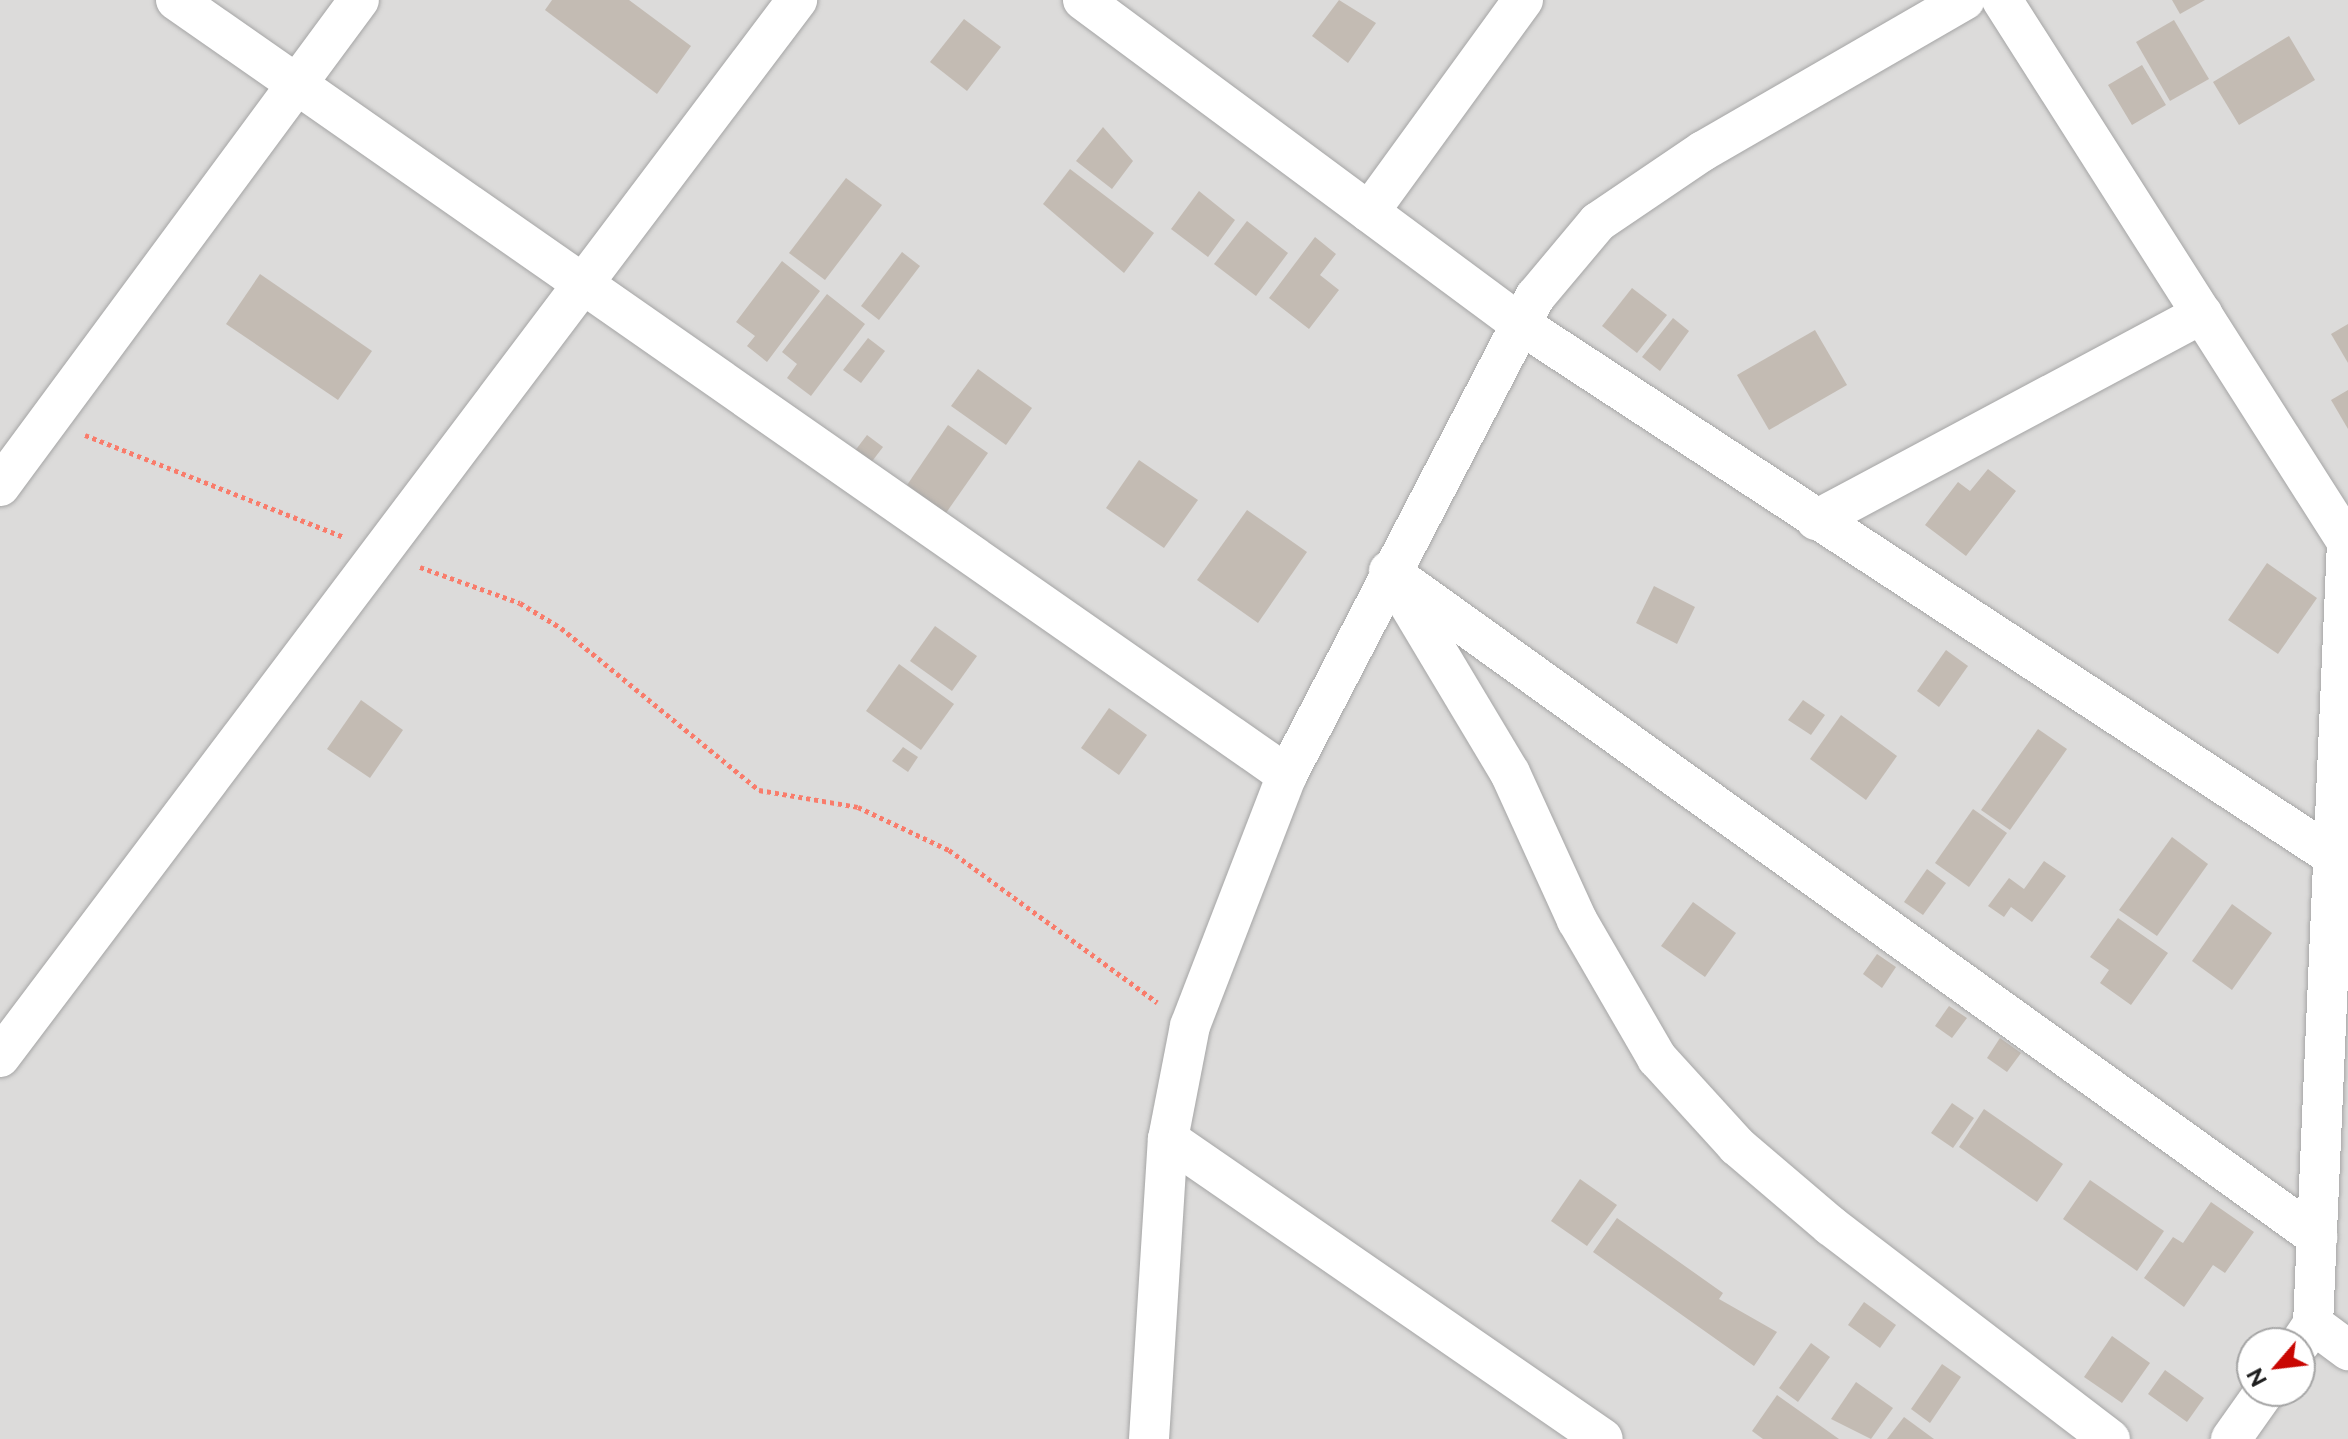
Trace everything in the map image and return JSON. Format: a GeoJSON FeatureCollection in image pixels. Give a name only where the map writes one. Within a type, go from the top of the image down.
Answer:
{"type":"FeatureCollection","features":[{"type":"Feature","properties":{"kind":"street"},"geometry":{"type":"LineString","coordinates":[[176,0],[1287,775]]}},
{"type":"Feature","properties":{"kind":"street"},"geometry":{"type":"LineString","coordinates":[[0,486],[359,0]]}},
{"type":"Feature","properties":{"kind":"street"},"geometry":{"type":"LineString","coordinates":[[0,1057],[797,0]]}},
{"type":"Feature","properties":{"kind":"street"},"geometry":{"type":"LineString","coordinates":[[1083,0],[1520,324],[2340,864]]}},
{"type":"Feature","properties":{"kind":"street"},"geometry":{"type":"LineString","coordinates":[[1369,212],[1523,0]]}},
{"type":"Feature","properties":{"kind":"street"},"geometry":{"type":"LineString","coordinates":[[1149,1439],[1168,1139],[1190,1026],[1287,775],[1389,571],[1520,324],[1562,257],[1598,222],[1703,151],[1965,0]]}},
{"type":"Feature","properties":{"kind":"street"},"geometry":{"type":"LineString","coordinates":[[2002,0],[2347,542],[2340,864],[2317,1237],[2320,1327],[2348,1350]]}},
{"type":"Feature","properties":{"kind":"street"},"geometry":{"type":"LineString","coordinates":[[1816,520],[2202,314]]}},
{"type":"Feature","properties":{"kind":"street"},"geometry":{"type":"LineString","coordinates":[[1389,571],[2317,1237]]}},
{"type":"Feature","properties":{"kind":"street"},"geometry":{"type":"LineString","coordinates":[[1389,571],[1510,773],[1577,920],[1657,1058],[1737,1146],[1796,1196],[2110,1439]]}},
{"type":"Feature","properties":{"kind":"street"},"geometry":{"type":"LineString","coordinates":[[1168,1139],[1603,1439]]}},
{"type":"Feature","properties":{"kind":"street"},"geometry":{"type":"LineString","coordinates":[[2231,1439],[2254,1407]]}},
{"type":"Feature","properties":{"kind":"path"},"geometry":{"type":"LineString","coordinates":[[50,418],[381,552],[520,603],[561,628],[759,790],[858,807],[949,850],[1190,1026]]}},
{"type":"Feature","properties":{"kind":"shaded area"},"geometry":{"type":"Polygon","coordinates":[[[0,0],[2348,0],[2348,1439],[0,1439],[0,0]]]}},
{"type":"Feature","properties":{"kind":"building"},"geometry":{"type":"Polygon","coordinates":[[[552,0],[629,0],[691,46],[657,94],[545,10],[552,0]]]}},
{"type":"Feature","properties":{"kind":"building"},"geometry":{"type":"Polygon","coordinates":[[[1339,0],[1376,23],[1348,63],[1312,36],[1339,0]]]}},
{"type":"Feature","properties":{"kind":"building"},"geometry":{"type":"Polygon","coordinates":[[[2172,0],[2205,0],[2180,14],[2172,0]]]}},
{"type":"Feature","properties":{"kind":"building"},"geometry":{"type":"Polygon","coordinates":[[[964,19],[1001,47],[967,91],[930,62],[964,19]]]}},
{"type":"Feature","properties":{"kind":"building"},"geometry":{"type":"Polygon","coordinates":[[[2174,20],[2209,79],[2170,101],[2136,42],[2174,20]]]}},
{"type":"Feature","properties":{"kind":"building"},"geometry":{"type":"Polygon","coordinates":[[[2289,36],[2315,80],[2239,125],[2213,82],[2289,36]]]}},
{"type":"Feature","properties":{"kind":"building"},"geometry":{"type":"Polygon","coordinates":[[[2142,65],[2166,105],[2132,125],[2108,85],[2142,65]]]}},
{"type":"Feature","properties":{"kind":"building"},"geometry":{"type":"Polygon","coordinates":[[[1103,127],[1133,161],[1112,189],[1076,161],[1103,127]]]}},
{"type":"Feature","properties":{"kind":"building"},"geometry":{"type":"Polygon","coordinates":[[[1070,169],[1154,233],[1124,273],[1043,204],[1070,169]]]}},
{"type":"Feature","properties":{"kind":"building"},"geometry":{"type":"Polygon","coordinates":[[[846,178],[882,205],[825,280],[789,253],[846,178]]]}},
{"type":"Feature","properties":{"kind":"building"},"geometry":{"type":"Polygon","coordinates":[[[1199,191],[1235,220],[1208,257],[1171,229],[1199,191]]]}},
{"type":"Feature","properties":{"kind":"building"},"geometry":{"type":"Polygon","coordinates":[[[1247,221],[1288,253],[1256,296],[1214,264],[1247,221]]]}},
{"type":"Feature","properties":{"kind":"building"},"geometry":{"type":"Polygon","coordinates":[[[1315,237],[1336,254],[1320,275],[1339,290],[1309,329],[1269,298],[1315,237]]]}},
{"type":"Feature","properties":{"kind":"building"},"geometry":{"type":"Polygon","coordinates":[[[902,252],[920,266],[879,320],[861,306],[902,252]]]}},
{"type":"Feature","properties":{"kind":"building"},"geometry":{"type":"Polygon","coordinates":[[[782,261],[820,291],[767,362],[747,346],[755,336],[736,322],[782,261]]]}},
{"type":"Feature","properties":{"kind":"building"},"geometry":{"type":"Polygon","coordinates":[[[260,274],[372,351],[338,400],[226,324],[260,274]]]}},
{"type":"Feature","properties":{"kind":"building"},"geometry":{"type":"Polygon","coordinates":[[[1632,288],[1667,315],[1637,353],[1602,326],[1632,288]]]}},
{"type":"Feature","properties":{"kind":"building"},"geometry":{"type":"Polygon","coordinates":[[[827,294],[865,324],[811,396],[787,378],[797,364],[782,352],[827,294]]]}},
{"type":"Feature","properties":{"kind":"building"},"geometry":{"type":"Polygon","coordinates":[[[1673,318],[1689,331],[1660,371],[1642,357],[1673,318]]]}},
{"type":"Feature","properties":{"kind":"building"},"geometry":{"type":"Polygon","coordinates":[[[2348,324],[2348,363],[2331,334],[2348,324]]]}},
{"type":"Feature","properties":{"kind":"building"},"geometry":{"type":"Polygon","coordinates":[[[1815,330],[1847,385],[1769,430],[1737,375],[1815,330]]]}},
{"type":"Feature","properties":{"kind":"building"},"geometry":{"type":"Polygon","coordinates":[[[868,338],[885,351],[861,383],[843,370],[868,338]]]}},
{"type":"Feature","properties":{"kind":"building"},"geometry":{"type":"Polygon","coordinates":[[[978,369],[1032,408],[1006,445],[951,406],[978,369]]]}},
{"type":"Feature","properties":{"kind":"building"},"geometry":{"type":"Polygon","coordinates":[[[2348,390],[2348,429],[2331,400],[2348,390]]]}},
{"type":"Feature","properties":{"kind":"building"},"geometry":{"type":"Polygon","coordinates":[[[948,425],[988,453],[946,513],[907,485],[948,425]]]}},
{"type":"Feature","properties":{"kind":"building"},"geometry":{"type":"Polygon","coordinates":[[[867,435],[883,447],[870,464],[854,452],[867,435]]]}},
{"type":"Feature","properties":{"kind":"building"},"geometry":{"type":"Polygon","coordinates":[[[1139,460],[1198,500],[1164,548],[1106,508],[1139,460]]]}},
{"type":"Feature","properties":{"kind":"building"},"geometry":{"type":"Polygon","coordinates":[[[1988,469],[2016,491],[1966,556],[1925,525],[1958,482],[1970,491],[1988,469]]]}},
{"type":"Feature","properties":{"kind":"building"},"geometry":{"type":"Polygon","coordinates":[[[1247,510],[1307,552],[1258,623],[1197,580],[1247,510]]]}},
{"type":"Feature","properties":{"kind":"building"},"geometry":{"type":"Polygon","coordinates":[[[2267,563],[2317,598],[2278,654],[2228,620],[2267,563]]]}},
{"type":"Feature","properties":{"kind":"building"},"geometry":{"type":"Polygon","coordinates":[[[1654,586],[1695,607],[1677,644],[1636,623],[1654,586]]]}},
{"type":"Feature","properties":{"kind":"building"},"geometry":{"type":"Polygon","coordinates":[[[935,626],[977,656],[952,691],[910,661],[935,626]]]}},
{"type":"Feature","properties":{"kind":"building"},"geometry":{"type":"Polygon","coordinates":[[[1946,650],[1968,666],[1939,707],[1917,691],[1946,650]]]}},
{"type":"Feature","properties":{"kind":"building"},"geometry":{"type":"Polygon","coordinates":[[[899,664],[954,704],[921,750],[866,711],[899,664]]]}},
{"type":"Feature","properties":{"kind":"building"},"geometry":{"type":"Polygon","coordinates":[[[361,700],[403,730],[370,778],[327,749],[361,700]]]}},
{"type":"Feature","properties":{"kind":"building"},"geometry":{"type":"Polygon","coordinates":[[[1803,700],[1825,715],[1811,735],[1788,720],[1803,700]]]}},
{"type":"Feature","properties":{"kind":"building"},"geometry":{"type":"Polygon","coordinates":[[[1109,708],[1147,735],[1119,775],[1081,748],[1109,708]]]}},
{"type":"Feature","properties":{"kind":"building"},"geometry":{"type":"Polygon","coordinates":[[[1841,715],[1897,756],[1866,800],[1810,759],[1841,715]]]}},
{"type":"Feature","properties":{"kind":"building"},"geometry":{"type":"Polygon","coordinates":[[[2038,729],[2067,749],[2010,830],[1981,810],[2038,729]]]}},
{"type":"Feature","properties":{"kind":"building"},"geometry":{"type":"Polygon","coordinates":[[[903,747],[918,757],[908,772],[892,761],[903,747]]]}},
{"type":"Feature","properties":{"kind":"building"},"geometry":{"type":"Polygon","coordinates":[[[1973,809],[2007,833],[1969,887],[1935,863],[1973,809]]]}},
{"type":"Feature","properties":{"kind":"building"},"geometry":{"type":"Polygon","coordinates":[[[2172,837],[2208,864],[2157,936],[2119,910],[2172,837]]]}},
{"type":"Feature","properties":{"kind":"building"},"geometry":{"type":"Polygon","coordinates":[[[2044,861],[2066,876],[2032,922],[2011,907],[2004,917],[1988,906],[2009,878],[2024,889],[2044,861]]]}},
{"type":"Feature","properties":{"kind":"building"},"geometry":{"type":"Polygon","coordinates":[[[1927,869],[1946,883],[1923,915],[1904,902],[1927,869]]]}},
{"type":"Feature","properties":{"kind":"building"},"geometry":{"type":"Polygon","coordinates":[[[1693,902],[1736,933],[1705,977],[1661,946],[1693,902]]]}},
{"type":"Feature","properties":{"kind":"building"},"geometry":{"type":"Polygon","coordinates":[[[2232,904],[2272,933],[2232,990],[2192,961],[2232,904]]]}},
{"type":"Feature","properties":{"kind":"building"},"geometry":{"type":"Polygon","coordinates":[[[2118,918],[2168,953],[2131,1005],[2100,983],[2109,970],[2090,957],[2118,918]]]}},
{"type":"Feature","properties":{"kind":"building"},"geometry":{"type":"Polygon","coordinates":[[[1877,954],[1896,967],[1882,988],[1863,974],[1877,954]]]}},
{"type":"Feature","properties":{"kind":"building"},"geometry":{"type":"Polygon","coordinates":[[[1949,1006],[1967,1018],[1952,1038],[1935,1026],[1949,1006]]]}},
{"type":"Feature","properties":{"kind":"building"},"geometry":{"type":"Polygon","coordinates":[[[2000,1038],[2021,1053],[2007,1072],[1987,1058],[2000,1038]]]}},
{"type":"Feature","properties":{"kind":"building"},"geometry":{"type":"Polygon","coordinates":[[[1952,1103],[1974,1118],[1953,1148],[1931,1133],[1952,1103]]]}},
{"type":"Feature","properties":{"kind":"building"},"geometry":{"type":"Polygon","coordinates":[[[1984,1109],[2063,1164],[2037,1202],[1959,1147],[1984,1109]]]}},
{"type":"Feature","properties":{"kind":"building"},"geometry":{"type":"Polygon","coordinates":[[[1580,1179],[1617,1205],[1587,1246],[1551,1221],[1580,1179]]]}},
{"type":"Feature","properties":{"kind":"building"},"geometry":{"type":"Polygon","coordinates":[[[2090,1180],[2164,1231],[2137,1271],[2063,1219],[2090,1180]]]}},
{"type":"Feature","properties":{"kind":"building"},"geometry":{"type":"Polygon","coordinates":[[[2211,1202],[2254,1232],[2225,1273],[2213,1265],[2184,1307],[2144,1278],[2173,1237],[2183,1243],[2211,1202]]]}},
{"type":"Feature","properties":{"kind":"building"},"geometry":{"type":"Polygon","coordinates":[[[1617,1218],[1723,1293],[1719,1299],[1777,1332],[1754,1366],[1593,1252],[1617,1218]]]}},
{"type":"Feature","properties":{"kind":"building"},"geometry":{"type":"Polygon","coordinates":[[[1864,1302],[1896,1325],[1880,1348],[1848,1325],[1864,1302]]]}},
{"type":"Feature","properties":{"kind":"building"},"geometry":{"type":"Polygon","coordinates":[[[2112,1336],[2150,1363],[2122,1403],[2084,1377],[2112,1336]]]}},
{"type":"Feature","properties":{"kind":"building"},"geometry":{"type":"Polygon","coordinates":[[[1811,1343],[1830,1357],[1798,1402],[1779,1388],[1811,1343]]]}},
{"type":"Feature","properties":{"kind":"building"},"geometry":{"type":"Polygon","coordinates":[[[1942,1364],[1961,1377],[1930,1423],[1911,1409],[1942,1364]]]}},
{"type":"Feature","properties":{"kind":"building"},"geometry":{"type":"Polygon","coordinates":[[[2165,1370],[2204,1398],[2187,1422],[2148,1394],[2165,1370]]]}},
{"type":"Feature","properties":{"kind":"building"},"geometry":{"type":"Polygon","coordinates":[[[1856,1382],[1893,1408],[1871,1439],[1831,1419],[1856,1382]]]}},
{"type":"Feature","properties":{"kind":"building"},"geometry":{"type":"Polygon","coordinates":[[[1777,1395],[1839,1439],[1763,1439],[1752,1431],[1777,1395]]]}},
{"type":"Feature","properties":{"kind":"building"},"geometry":{"type":"Polygon","coordinates":[[[1904,1417],[1934,1439],[1887,1439],[1904,1417]]]}}]}
